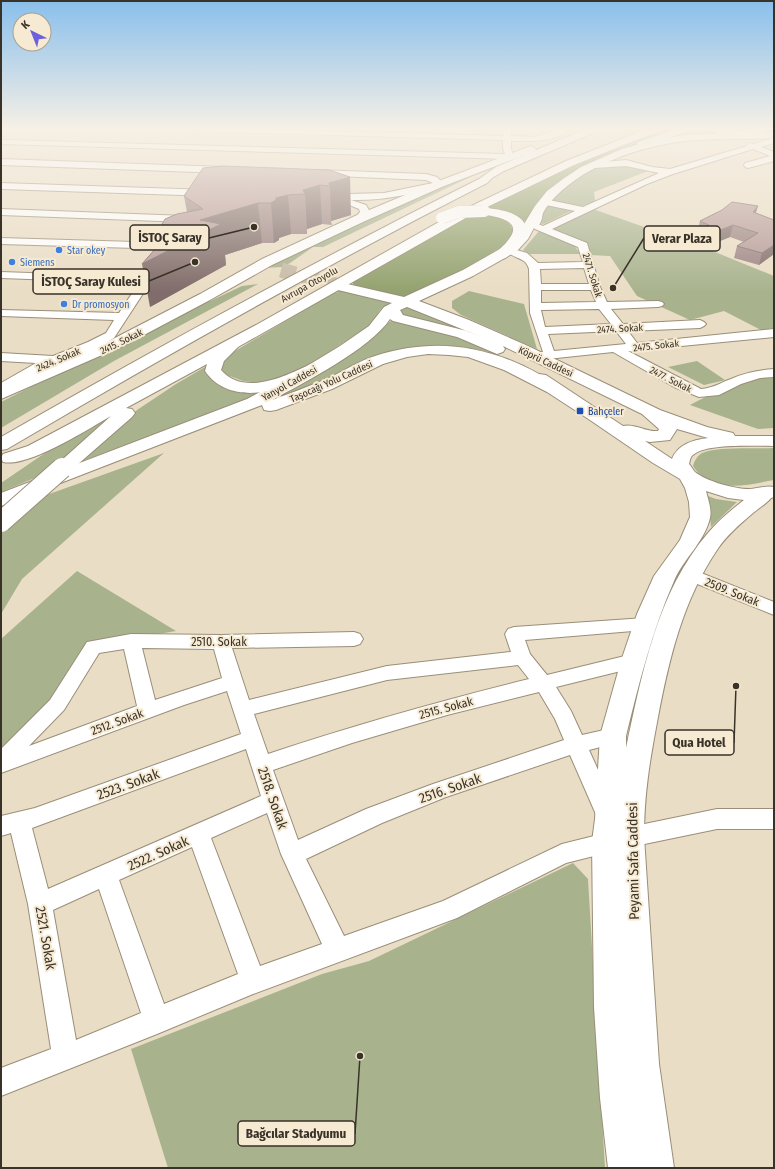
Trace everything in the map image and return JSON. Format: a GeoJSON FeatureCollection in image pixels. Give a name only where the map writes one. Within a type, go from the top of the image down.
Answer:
{"type":"FeatureCollection","features":[{"type":"Feature","properties":{"kind":"main road"},"geometry":{"type":"LineString","coordinates":[[236,279],[267,262],[359,219],[440,184]]}},
{"type":"Feature","properties":{"kind":"main road","name":"Avrupa Otoyolu"},"geometry":{"type":"LineString","coordinates":[[4,455],[186,337],[304,272],[477,184]]}},
{"type":"Feature","properties":{"kind":"main road","name":"Avrupa Otoyolu"},"geometry":{"type":"LineString","coordinates":[[4,455],[378,246],[500,184]]}},
{"type":"Feature","properties":{"kind":"main road"},"geometry":{"type":"LineString","coordinates":[[4,455],[35,450],[261,328],[450,221],[526,184]]}},
{"type":"Feature","properties":{"kind":"main road","name":"Yanyol Caddesi"},"geometry":{"type":"LineString","coordinates":[[1,500],[253,403],[321,366],[375,328],[382,321],[388,311],[398,305],[468,274],[507,253],[518,243],[542,205],[564,184]]}},
{"type":"Feature","properties":{"kind":"main road"},"geometry":{"type":"LineString","coordinates":[[432,290],[432,295],[448,303],[507,253],[524,244],[530,235],[539,228],[542,205]]}},
{"type":"Feature","properties":{"kind":"main road"},"geometry":{"type":"LineString","coordinates":[[378,246],[404,237],[442,218],[458,212],[484,211],[504,216],[518,224],[519,228],[517,237],[507,253]]}},
{"type":"Feature","properties":{"kind":"main road"},"geometry":{"type":"LineString","coordinates":[[236,279],[261,271],[281,270]]}},
{"type":"Feature","properties":{"kind":"main road","name":"2415. Sokak"},"geometry":{"type":"LineString","coordinates":[[1,394],[119,342],[205,298],[236,279]]}},
{"type":"Feature","properties":{"kind":"main road","name":"Köprü Caddesi"},"geometry":{"type":"LineString","coordinates":[[343,287],[398,305],[448,303],[638,406],[675,422],[699,430],[746,440]]}},
{"type":"Feature","properties":{"kind":"main road","name":"Köprü Caddesi"},"geometry":{"type":"LineString","coordinates":[[398,305],[393,314],[398,318],[455,332],[486,344],[508,356],[551,388],[589,410],[689,478],[704,485],[724,491],[748,495],[768,493]]}},
{"type":"Feature","properties":{"kind":"main road"},"geometry":{"type":"LineString","coordinates":[[1,522],[121,416],[261,328]]}},
{"type":"Feature","properties":{"kind":"main road"},"geometry":{"type":"LineString","coordinates":[[231,347],[218,358],[215,362],[213,371],[219,380],[235,386],[254,388],[279,384],[321,366]]}},
{"type":"Feature","properties":{"kind":"main road","name":"Taşocağı Yolu Caddesi"},"geometry":{"type":"LineString","coordinates":[[1,506],[292,399],[344,377],[373,362],[401,354],[435,349],[476,353],[508,364],[551,388]]}},
{"type":"Feature","properties":{"kind":"main road"},"geometry":{"type":"LineString","coordinates":[[589,410],[634,433],[650,437],[664,436],[668,429],[665,424],[638,406]]}},
{"type":"Feature","properties":{"kind":"main road"},"geometry":{"type":"LineString","coordinates":[[627,1168],[618,1098],[611,1007],[615,833],[613,736],[633,661],[645,624],[666,576],[690,541],[700,517],[699,502],[695,488],[680,464],[684,452],[694,446],[708,443],[746,440],[774,441]]}},
{"type":"Feature","properties":{"kind":"main road","name":"Peyami Safa Caddesi"},"geometry":{"type":"LineString","coordinates":[[655,1168],[615,833],[630,806],[640,743],[657,661],[669,622],[690,575],[710,544],[736,518],[768,493]]}},
{"type":"Feature","properties":{"kind":"street"},"geometry":{"type":"LineString","coordinates":[[359,219],[366,212],[363,207],[348,202],[321,198],[378,198],[406,193],[440,184]]}},
{"type":"Feature","properties":{"kind":"street"},"geometry":{"type":"LineString","coordinates":[[539,228],[583,210],[634,184]]}},
{"type":"Feature","properties":{"kind":"street"},"geometry":{"type":"LineString","coordinates":[[1,186],[207,186],[222,194]]}},
{"type":"Feature","properties":{"kind":"street","name":"2424. Sokak"},"geometry":{"type":"LineString","coordinates":[[1,388],[39,366],[92,345],[110,335],[178,233],[207,186]]}},
{"type":"Feature","properties":{"kind":"street"},"geometry":{"type":"LineString","coordinates":[[542,205],[583,210]]}},
{"type":"Feature","properties":{"kind":"street"},"geometry":{"type":"LineString","coordinates":[[1,212],[187,219]]}},
{"type":"Feature","properties":{"kind":"street","name":"2471. Sokak"},"geometry":{"type":"LineString","coordinates":[[539,228],[580,243],[585,249],[595,287],[603,306],[635,348]]}},
{"type":"Feature","properties":{"kind":"street"},"geometry":{"type":"LineString","coordinates":[[1,241],[169,246]]}},
{"type":"Feature","properties":{"kind":"street"},"geometry":{"type":"LineString","coordinates":[[507,253],[527,257],[534,266],[537,287],[535,307],[544,356]]}},
{"type":"Feature","properties":{"kind":"street"},"geometry":{"type":"LineString","coordinates":[[534,266],[589,265]]}},
{"type":"Feature","properties":{"kind":"street"},"geometry":{"type":"LineString","coordinates":[[1,275],[147,280]]}},
{"type":"Feature","properties":{"kind":"street"},"geometry":{"type":"LineString","coordinates":[[537,287],[595,287]]}},
{"type":"Feature","properties":{"kind":"street"},"geometry":{"type":"LineString","coordinates":[[535,307],[658,304]]}},
{"type":"Feature","properties":{"kind":"street"},"geometry":{"type":"LineString","coordinates":[[1,313],[123,317]]}},
{"type":"Feature","properties":{"kind":"street","name":"2474. Sokak"},"geometry":{"type":"LineString","coordinates":[[540,331],[700,324]]}},
{"type":"Feature","properties":{"kind":"street","name":"2475. Sokak"},"geometry":{"type":"LineString","coordinates":[[544,356],[617,350],[774,333]]}},
{"type":"Feature","properties":{"kind":"street","name":"2477. Sokak"},"geometry":{"type":"LineString","coordinates":[[617,350],[679,384],[699,392],[714,392],[736,381],[759,374],[774,373]]}},
{"type":"Feature","properties":{"kind":"street"},"geometry":{"type":"LineString","coordinates":[[1,357],[53,360]]}},
{"type":"Feature","properties":{"kind":"street"},"geometry":{"type":"LineString","coordinates":[[746,440],[774,437]]}},
{"type":"Feature","properties":{"kind":"street","name":"2509. Sokak"},"geometry":{"type":"LineString","coordinates":[[690,575],[774,609]]}},
{"type":"Feature","properties":{"kind":"street"},"geometry":{"type":"LineString","coordinates":[[615,833],[564,717],[544,684],[522,657],[514,634],[645,624]]}},
{"type":"Feature","properties":{"kind":"street","name":"2510. Sokak"},"geometry":{"type":"LineString","coordinates":[[1,762],[57,705],[93,647],[131,641],[221,642],[354,639]]}},
{"type":"Feature","properties":{"kind":"street"},"geometry":{"type":"LineString","coordinates":[[131,641],[148,710]]}},
{"type":"Feature","properties":{"kind":"street","name":"2518. Sokak"},"geometry":{"type":"LineString","coordinates":[[221,642],[233,682],[292,854],[337,949]]}},
{"type":"Feature","properties":{"kind":"street"},"geometry":{"type":"LineString","coordinates":[[243,709],[387,673],[507,660],[522,657]]}},
{"type":"Feature","properties":{"kind":"street","name":"2515. Sokak"},"geometry":{"type":"LineString","coordinates":[[262,765],[350,735],[447,707],[633,661]]}},
{"type":"Feature","properties":{"kind":"street","name":"2512. Sokak"},"geometry":{"type":"LineString","coordinates":[[1,765],[148,710],[233,682]]}},
{"type":"Feature","properties":{"kind":"street","name":"2516. Sokak"},"geometry":{"type":"LineString","coordinates":[[292,854],[374,816],[440,790],[577,744],[613,736]]}},
{"type":"Feature","properties":{"kind":"street","name":"2523. Sokak"},"geometry":{"type":"LineString","coordinates":[[10,823],[35,818],[253,738]]}},
{"type":"Feature","properties":{"kind":"street","name":"2522. Sokak"},"geometry":{"type":"LineString","coordinates":[[40,904],[199,835],[274,800]]}},
{"type":"Feature","properties":{"kind":"street"},"geometry":{"type":"LineString","coordinates":[[1,1082],[66,1058],[253,981],[337,949],[449,910],[562,854],[615,833],[717,820],[774,819]]}},
{"type":"Feature","properties":{"kind":"street","name":"2521. Sokak"},"geometry":{"type":"LineString","coordinates":[[10,823],[40,904],[66,1058]]}},
{"type":"Feature","properties":{"kind":"street"},"geometry":{"type":"LineString","coordinates":[[199,835],[253,981]]}},
{"type":"Feature","properties":{"kind":"street"},"geometry":{"type":"LineString","coordinates":[[106,876],[157,1021]]}},
{"type":"Feature","properties":{"kind":"green space"},"geometry":{"type":"Polygon","coordinates":[[[450,184],[456,184],[323,247],[313,247],[282,267],[264,268],[450,184]]]}},
{"type":"Feature","properties":{"kind":"green space"},"geometry":{"type":"Polygon","coordinates":[[[536,184],[557,184],[535,206],[525,226],[482,209],[536,184]]]}},
{"type":"Feature","properties":{"kind":"green space"},"geometry":{"type":"Polygon","coordinates":[[[566,184],[616,184],[594,192],[595,201],[582,206],[551,200],[562,186],[566,184]]]}},
{"type":"Feature","properties":{"kind":"green space"},"geometry":{"type":"Polygon","coordinates":[[[558,205],[573,210],[544,224],[537,223],[547,206],[558,205]]]}},
{"type":"Feature","properties":{"kind":"green space"},"geometry":{"type":"Polygon","coordinates":[[[593,209],[715,252],[774,276],[774,328],[761,330],[724,311],[690,320],[637,296],[610,256],[590,255],[581,241],[551,229],[593,209]]]}},
{"type":"Feature","properties":{"kind":"green space"},"geometry":{"type":"Polygon","coordinates":[[[481,213],[497,216],[505,220],[514,232],[506,244],[447,280],[409,296],[399,297],[355,287],[352,282],[473,214],[481,213]]]}},
{"type":"Feature","properties":{"kind":"green space"},"geometry":{"type":"Polygon","coordinates":[[[539,231],[572,242],[580,254],[530,254],[523,250],[539,231]]]}},
{"type":"Feature","properties":{"kind":"green space"},"geometry":{"type":"Polygon","coordinates":[[[258,284],[114,361],[1,428],[1,402],[54,375],[110,352],[189,311],[242,286],[258,284]]]}},
{"type":"Feature","properties":{"kind":"green space"},"geometry":{"type":"Polygon","coordinates":[[[341,288],[390,303],[380,310],[373,323],[308,366],[283,377],[260,383],[243,381],[227,375],[219,367],[225,357],[341,288]]]}},
{"type":"Feature","properties":{"kind":"green space"},"geometry":{"type":"Polygon","coordinates":[[[469,291],[524,304],[537,349],[461,315],[452,308],[452,301],[469,291]]]}},
{"type":"Feature","properties":{"kind":"green space"},"geometry":{"type":"Polygon","coordinates":[[[410,307],[475,334],[446,325],[403,316],[400,312],[403,308],[410,307]]]}},
{"type":"Feature","properties":{"kind":"green space"},"geometry":{"type":"Polygon","coordinates":[[[392,320],[476,342],[498,354],[474,349],[429,346],[395,351],[328,381],[258,405],[357,346],[392,320]]]}},
{"type":"Feature","properties":{"kind":"green space"},"geometry":{"type":"Polygon","coordinates":[[[697,361],[726,380],[704,385],[668,367],[697,361]]]}},
{"type":"Feature","properties":{"kind":"green space"},"geometry":{"type":"Polygon","coordinates":[[[205,367],[208,375],[213,380],[221,384],[229,387],[264,391],[243,401],[79,462],[137,410],[205,367]]]}},
{"type":"Feature","properties":{"kind":"green space"},"geometry":{"type":"Polygon","coordinates":[[[774,375],[774,428],[758,429],[690,405],[731,386],[774,375]]]}},
{"type":"Feature","properties":{"kind":"green space"},"geometry":{"type":"Polygon","coordinates":[[[117,410],[47,473],[1,492],[1,483],[48,451],[117,410]]]}},
{"type":"Feature","properties":{"kind":"green space"},"geometry":{"type":"Polygon","coordinates":[[[774,448],[774,480],[730,486],[709,481],[700,475],[693,466],[699,455],[717,449],[774,448]]]}},
{"type":"Feature","properties":{"kind":"green space"},"geometry":{"type":"Polygon","coordinates":[[[164,453],[22,579],[1,614],[1,526],[38,498],[164,453]]]}},
{"type":"Feature","properties":{"kind":"green space"},"geometry":{"type":"Polygon","coordinates":[[[708,496],[716,499],[737,502],[711,527],[708,496]]]}},
{"type":"Feature","properties":{"kind":"green space"},"geometry":{"type":"Polygon","coordinates":[[[77,571],[176,631],[105,643],[59,697],[1,749],[1,639],[77,571]]]}},
{"type":"Feature","properties":{"kind":"green space"},"geometry":{"type":"Polygon","coordinates":[[[573,863],[588,879],[605,1168],[168,1168],[131,1049],[322,974],[369,961],[573,863]]]}},
{"type":"Feature","properties":{"kind":"building"},"geometry":{"type":"Polygon","coordinates":[[[192,184],[329,184],[330,186],[320,185],[303,190],[305,194],[288,195],[276,198],[276,200],[271,203],[258,203],[200,220],[221,224],[142,264],[171,231],[162,224],[165,219],[177,214],[203,209],[184,196],[192,184]]]}},
{"type":"Feature","properties":{"kind":"building"},"geometry":{"type":"Polygon","coordinates":[[[732,202],[758,206],[753,212],[774,220],[774,245],[762,253],[737,246],[758,233],[733,225],[718,231],[706,226],[709,225],[700,221],[722,210],[732,202]]]}},
{"type":"Feature","properties":{"kind":"tunnel"},"geometry":{"type":"LineString","coordinates":[[281,270],[343,287]]}},
{"type":"Feature","properties":{"kind":"place","name":"İSTOÇ Saray"},"geometry":{"type":"Point","coordinates":[254,227]}},
{"type":"Feature","properties":{"kind":"place","name":"Star okey"},"geometry":{"type":"Point","coordinates":[59,250]}},
{"type":"Feature","properties":{"kind":"place","name":"Siemens"},"geometry":{"type":"Point","coordinates":[12,262]}},
{"type":"Feature","properties":{"kind":"place","name":"İSTOÇ Saray Kulesi"},"geometry":{"type":"Point","coordinates":[195,262]}},
{"type":"Feature","properties":{"kind":"place","name":"Verar Plaza"},"geometry":{"type":"Point","coordinates":[613,288]}},
{"type":"Feature","properties":{"kind":"place","name":"Dr promosyon"},"geometry":{"type":"Point","coordinates":[64,304]}},
{"type":"Feature","properties":{"kind":"place","name":"Bahçeler"},"geometry":{"type":"Point","coordinates":[580,411]}},
{"type":"Feature","properties":{"kind":"place","name":"Qua Hotel"},"geometry":{"type":"Point","coordinates":[736,686]}},
{"type":"Feature","properties":{"kind":"place","name":"Bağcılar Stadyumu"},"geometry":{"type":"Point","coordinates":[360,1056]}}]}
